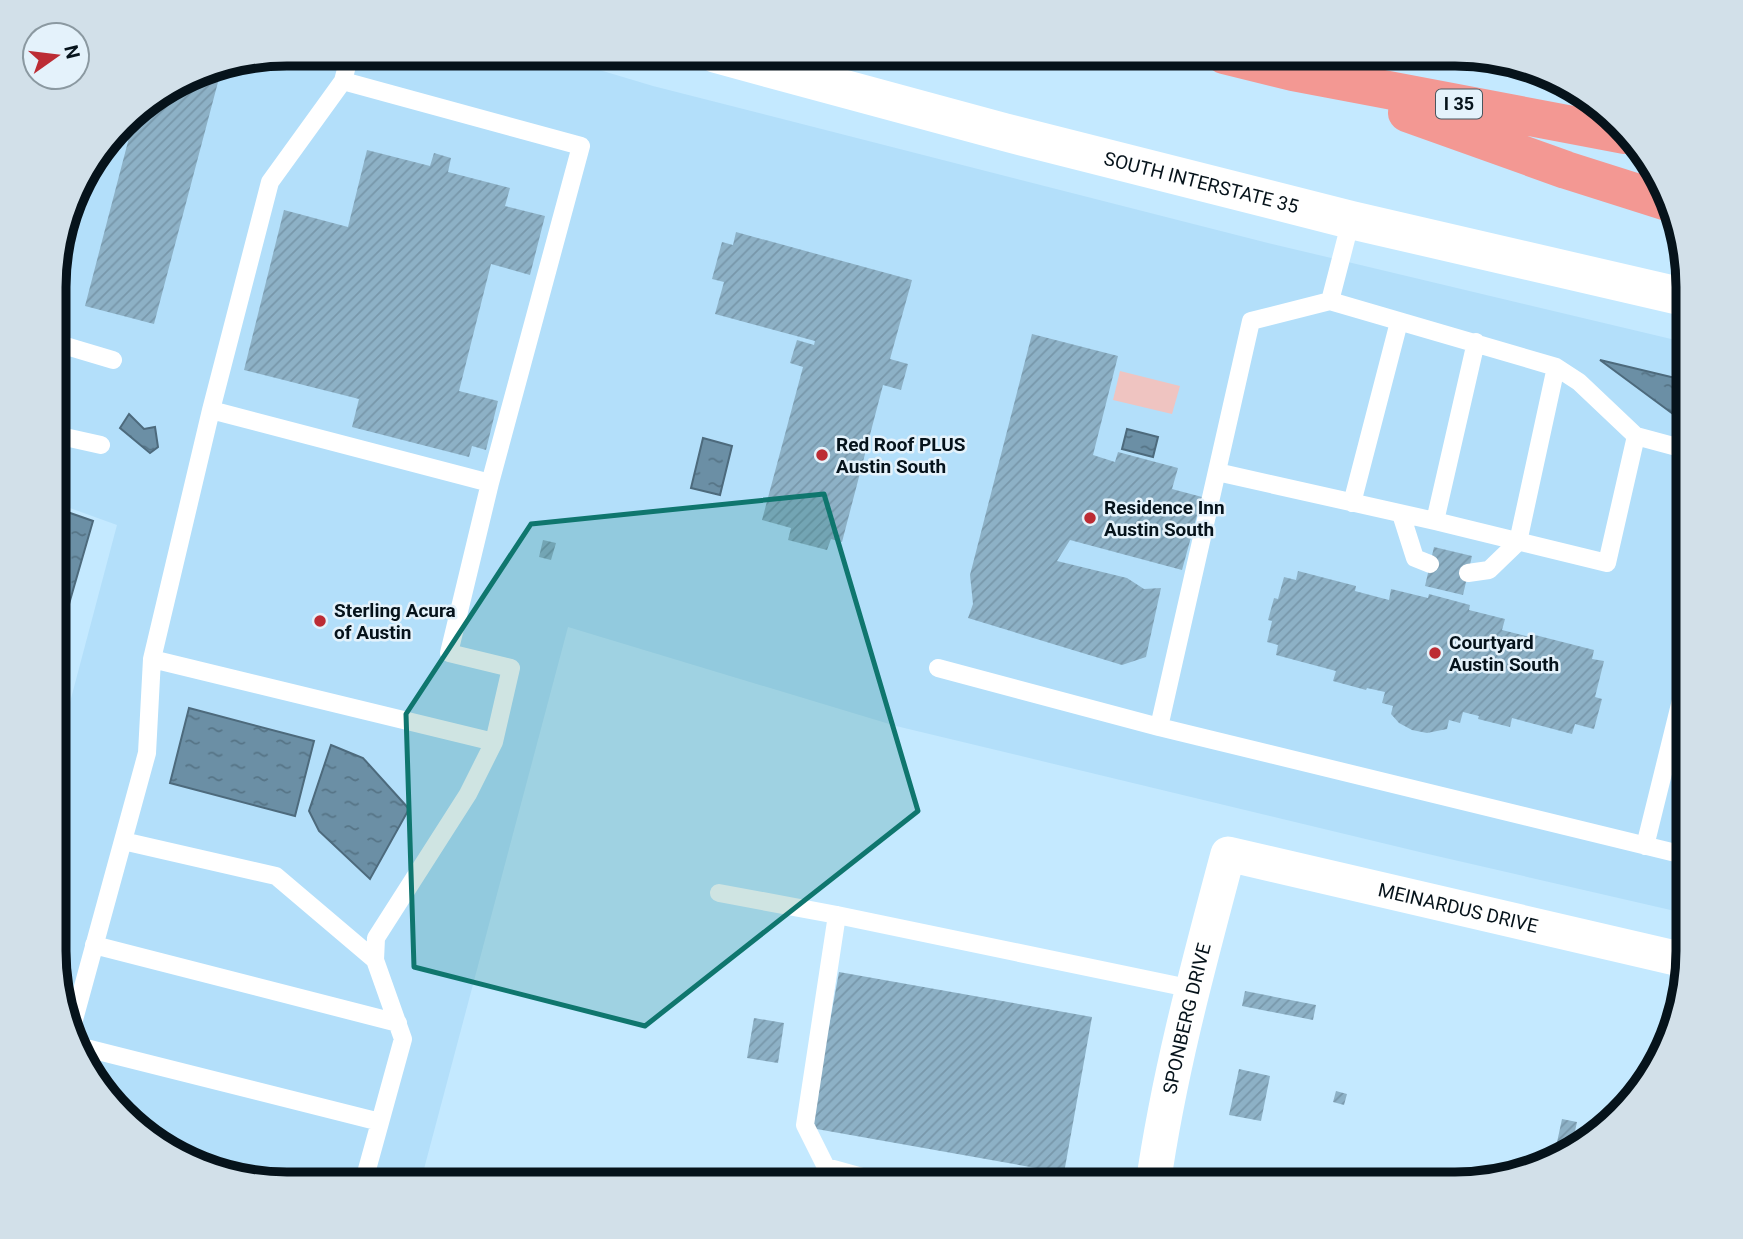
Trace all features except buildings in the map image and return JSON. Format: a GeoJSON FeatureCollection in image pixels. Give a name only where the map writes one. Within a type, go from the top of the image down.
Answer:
{"type":"FeatureCollection","features":[{"type":"Feature","properties":{"kind":"highway","name":"I 35"},"geometry":{"type":"LineString","coordinates":[[1273,67],[1614,133]]}},
{"type":"Feature","properties":{"kind":"highway"},"geometry":{"type":"LineString","coordinates":[[1293,72],[1553,166],[1658,199]]}},
{"type":"Feature","properties":{"kind":"main road","name":"SOUTH INTERSTATE 35"},"geometry":{"type":"LineString","coordinates":[[764,67],[1004,132],[1351,220],[1676,295]]}},
{"type":"Feature","properties":{"kind":"street","name":"MEINARDUS DRIVE"},"geometry":{"type":"LineString","coordinates":[[1228,853],[1676,958]]}},
{"type":"Feature","properties":{"kind":"street","name":"SPONBERG DRIVE"},"geometry":{"type":"LineString","coordinates":[[1155,1172],[1167,1098],[1228,853]]}},
{"type":"Feature","properties":{"kind":"lane"},"geometry":{"type":"LineString","coordinates":[[76,1014],[147,753],[152,659],[211,410],[270,182],[343,81],[347,67]]}},
{"type":"Feature","properties":{"kind":"lane"},"geometry":{"type":"LineString","coordinates":[[343,81],[581,146],[490,483],[449,653],[511,668],[494,742],[468,794],[376,938],[375,960],[403,1039],[366,1172]]}},
{"type":"Feature","properties":{"kind":"lane"},"geometry":{"type":"LineString","coordinates":[[1330,301],[1351,220]]}},
{"type":"Feature","properties":{"kind":"lane"},"geometry":{"type":"LineString","coordinates":[[1159,727],[1251,321],[1330,301],[1476,342],[1556,367],[1579,382],[1636,436],[1676,447]]}},
{"type":"Feature","properties":{"kind":"lane"},"geometry":{"type":"LineString","coordinates":[[1352,503],[1399,321]]}},
{"type":"Feature","properties":{"kind":"lane"},"geometry":{"type":"LineString","coordinates":[[1435,521],[1476,342]]}},
{"type":"Feature","properties":{"kind":"lane"},"geometry":{"type":"LineString","coordinates":[[67,346],[113,360]]}},
{"type":"Feature","properties":{"kind":"lane"},"geometry":{"type":"LineString","coordinates":[[1468,573],[1489,570],[1518,542],[1556,367]]}},
{"type":"Feature","properties":{"kind":"lane"},"geometry":{"type":"LineString","coordinates":[[211,410],[490,483]]}},
{"type":"Feature","properties":{"kind":"lane"},"geometry":{"type":"LineString","coordinates":[[1217,472],[1607,563],[1636,436]]}},
{"type":"Feature","properties":{"kind":"lane"},"geometry":{"type":"LineString","coordinates":[[67,437],[101,445]]}},
{"type":"Feature","properties":{"kind":"lane"},"geometry":{"type":"LineString","coordinates":[[1401,514],[1415,558],[1430,564]]}},
{"type":"Feature","properties":{"kind":"lane"},"geometry":{"type":"LineString","coordinates":[[152,659],[494,742]]}},
{"type":"Feature","properties":{"kind":"lane"},"geometry":{"type":"LineString","coordinates":[[938,668],[1159,727],[1676,853]]}},
{"type":"Feature","properties":{"kind":"lane"},"geometry":{"type":"LineString","coordinates":[[1645,846],[1676,721]]}},
{"type":"Feature","properties":{"kind":"lane"},"geometry":{"type":"LineString","coordinates":[[123,841],[276,876],[375,960]]}},
{"type":"Feature","properties":{"kind":"lane"},"geometry":{"type":"LineString","coordinates":[[719,893],[1193,989]]}},
{"type":"Feature","properties":{"kind":"lane"},"geometry":{"type":"LineString","coordinates":[[837,915],[805,1125],[826,1167],[844,1172]]}},
{"type":"Feature","properties":{"kind":"lane"},"geometry":{"type":"LineString","coordinates":[[94,945],[398,1023]]}},
{"type":"Feature","properties":{"kind":"lane"},"geometry":{"type":"LineString","coordinates":[[89,1049],[380,1122]]}},
{"type":"Feature","properties":{"kind":"highlighted area"},"geometry":{"type":"Polygon","coordinates":[[[824,494],[918,811],[645,1026],[414,967],[406,714],[531,524],[824,494]]]}},
{"type":"Feature","properties":{"kind":"shaded area"},"geometry":{"type":"Polygon","coordinates":[[[273,67],[589,67],[653,86],[1264,242],[1676,340],[1676,911],[896,726],[568,627],[423,1172],[273,1172],[245,1168],[190,1150],[153,1127],[121,1097],[96,1062],[83,1036],[71,994],[67,966],[67,714],[117,525],[67,507],[68,259],[78,217],[96,177],[121,142],[142,121],[177,96],[203,83],[230,74],[273,67]]]}},
{"type":"Feature","properties":{"kind":"shaded area"},"geometry":{"type":"Polygon","coordinates":[[[1120,371],[1180,386],[1172,414],[1113,400],[1120,371]]]}},
{"type":"Feature","properties":{"kind":"water"},"geometry":{"type":"Polygon","coordinates":[[[1600,360],[1676,378],[1676,416],[1600,360]]]}},
{"type":"Feature","properties":{"kind":"water"},"geometry":{"type":"Polygon","coordinates":[[[129,414],[144,429],[155,427],[158,447],[150,453],[120,428],[129,414]]]}},
{"type":"Feature","properties":{"kind":"water"},"geometry":{"type":"Polygon","coordinates":[[[1127,429],[1158,437],[1153,457],[1122,449],[1127,429]]]}},
{"type":"Feature","properties":{"kind":"water"},"geometry":{"type":"Polygon","coordinates":[[[703,438],[732,446],[720,495],[691,488],[703,438]]]}},
{"type":"Feature","properties":{"kind":"water"},"geometry":{"type":"Polygon","coordinates":[[[67,512],[93,521],[67,611],[67,512]]]}},
{"type":"Feature","properties":{"kind":"water"},"geometry":{"type":"Polygon","coordinates":[[[189,708],[314,741],[295,816],[170,783],[189,708]]]}},
{"type":"Feature","properties":{"kind":"water"},"geometry":{"type":"Polygon","coordinates":[[[331,745],[363,758],[409,809],[370,879],[319,831],[309,811],[331,745]]]}},
{"type":"Feature","properties":{"kind":"place","name":"Red Roof PLUS Austin South"},"geometry":{"type":"Point","coordinates":[822,455]}},
{"type":"Feature","properties":{"kind":"place","name":"Residence Inn Austin South"},"geometry":{"type":"Point","coordinates":[1090,518]}},
{"type":"Feature","properties":{"kind":"place","name":"Sterling Acura of Austin"},"geometry":{"type":"Point","coordinates":[320,621]}},
{"type":"Feature","properties":{"kind":"place","name":"Courtyard Austin South"},"geometry":{"type":"Point","coordinates":[1435,653]}}]}
